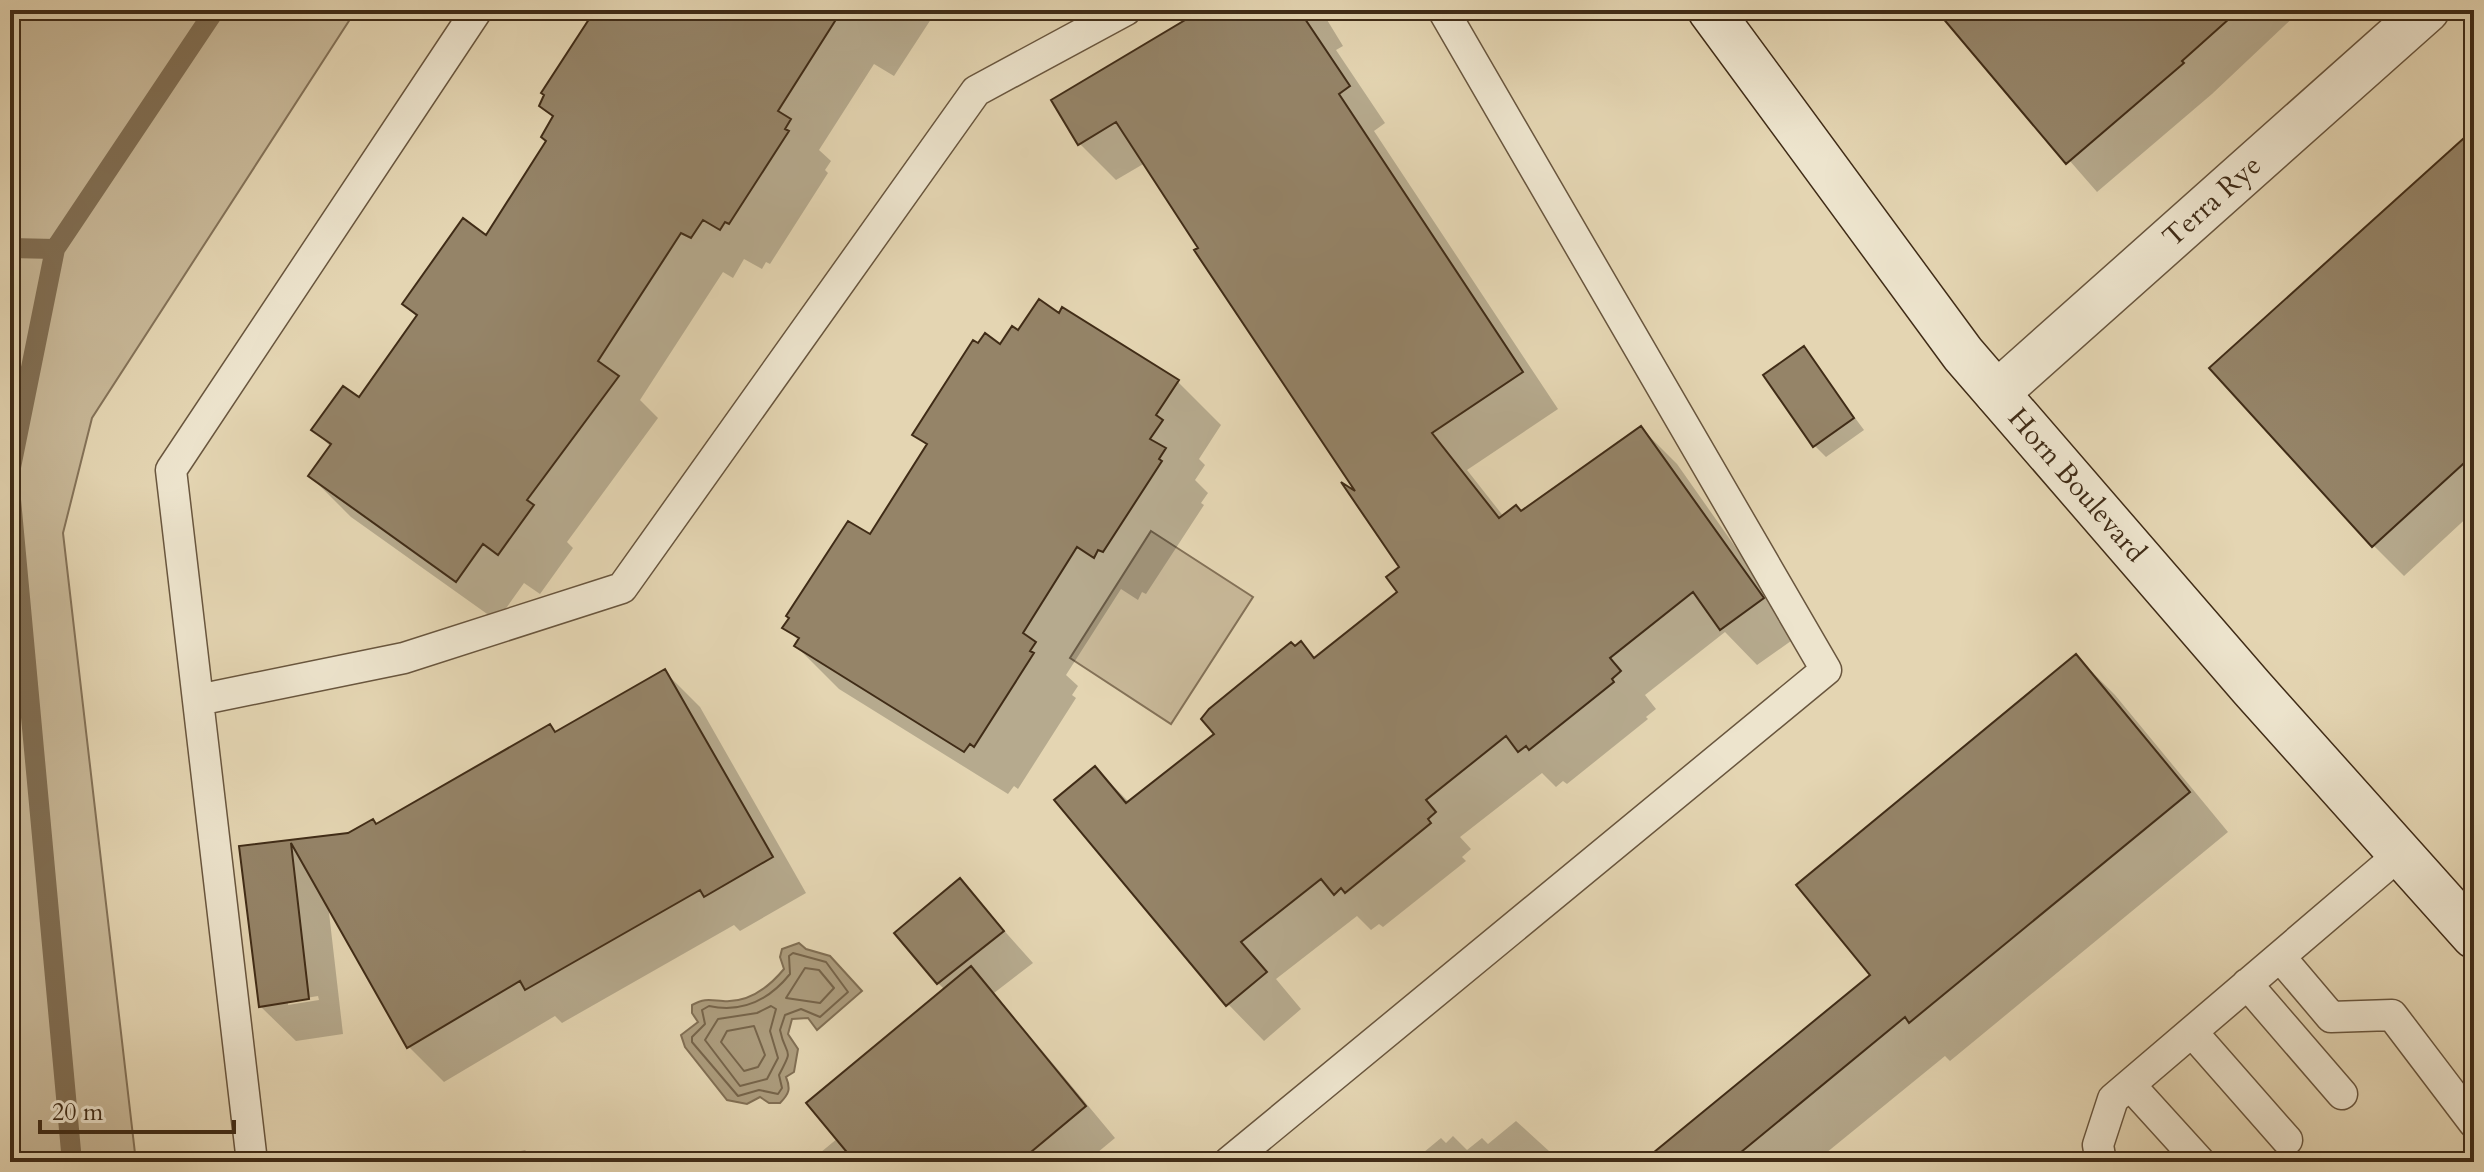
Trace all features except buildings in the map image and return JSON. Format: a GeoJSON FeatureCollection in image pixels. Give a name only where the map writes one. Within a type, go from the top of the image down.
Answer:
{"type":"FeatureCollection","features":[{"type":"Feature","properties":{"kind":"street","name":"Horn Boulevard"},"geometry":{"type":"LineString","coordinates":[[1710,10],[1963,354],[2474,936]]}},
{"type":"Feature","properties":{"kind":"street","name":"Terra Rye"},"geometry":{"type":"LineString","coordinates":[[1997,393],[2427,10]]}},
{"type":"Feature","properties":{"kind":"lane"},"geometry":{"type":"LineString","coordinates":[[252,1162],[171,470],[477,10]]}},
{"type":"Feature","properties":{"kind":"lane"},"geometry":{"type":"LineString","coordinates":[[198,700],[404,658],[622,588],[976,91],[1126,10]]}},
{"type":"Feature","properties":{"kind":"lane"},"geometry":{"type":"LineString","coordinates":[[1229,1162],[1826,670],[1443,10]]}},
{"type":"Feature","properties":{"kind":"lane"},"geometry":{"type":"LineString","coordinates":[[2101,1162],[2098,1145],[2113,1099],[2400,854]]}},
{"type":"Feature","properties":{"kind":"lane"},"geometry":{"type":"LineString","coordinates":[[2281,958],[2331,1017],[2392,1015],[2474,1123]]}},
{"type":"Feature","properties":{"kind":"lane"},"geometry":{"type":"LineString","coordinates":[[2247,984],[2342,1094]]}},
{"type":"Feature","properties":{"kind":"lane"},"geometry":{"type":"LineString","coordinates":[[2192,1032],[2287,1140]]}},
{"type":"Feature","properties":{"kind":"lane"},"geometry":{"type":"LineString","coordinates":[[2130,1085],[2200,1162]]}},
{"type":"Feature","properties":{"kind":"shaded area"},"geometry":{"type":"Polygon","coordinates":[[[24,10],[356,10],[92,418],[63,533],[136,1162],[10,1162],[10,23],[24,10]]]}},
{"type":"Feature","properties":{"kind":"shaded area"},"geometry":{"type":"Polygon","coordinates":[[[1151,531],[1253,597],[1171,724],[1070,658],[1151,531]]]}},
{"type":"Feature","properties":{"kind":"water"},"geometry":{"type":"Polygon","coordinates":[[[799,943],[806,949],[830,956],[862,991],[817,1030],[808,1018],[792,1019],[788,1034],[798,1049],[794,1072],[786,1077],[788,1091],[780,1103],[769,1103],[760,1097],[747,1104],[727,1100],[685,1047],[681,1035],[698,1022],[692,1013],[692,1005],[707,1000],[732,1001],[757,992],[784,969],[780,957],[782,949],[799,943]]]}},
{"type":"Feature","properties":{"kind":"waterway"},"geometry":{"type":"LineString","coordinates":[[10,472],[55,249],[215,10]]}},
{"type":"Feature","properties":{"kind":"waterway"},"geometry":{"type":"LineString","coordinates":[[10,248],[55,249]]}},
{"type":"Feature","properties":{"kind":"waterway"},"geometry":{"type":"LineString","coordinates":[[10,489],[72,1162]]}}]}
